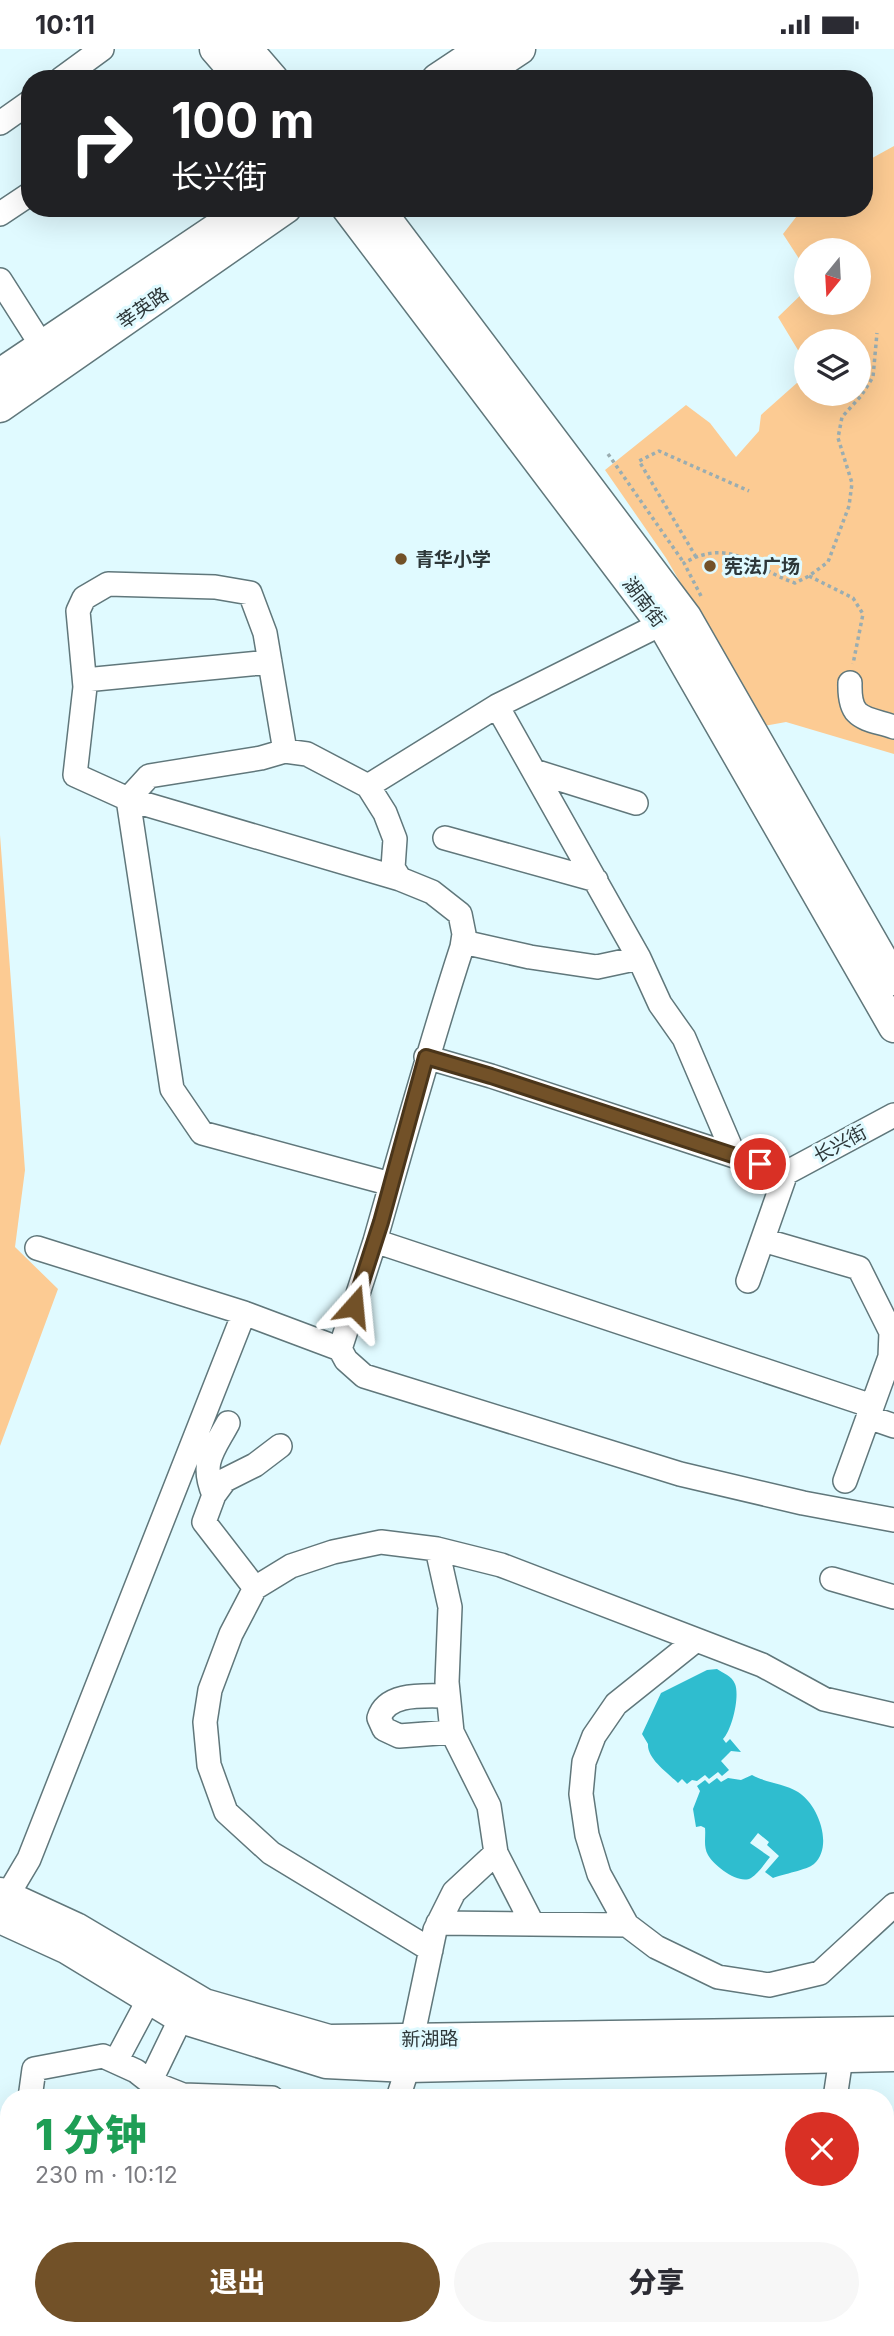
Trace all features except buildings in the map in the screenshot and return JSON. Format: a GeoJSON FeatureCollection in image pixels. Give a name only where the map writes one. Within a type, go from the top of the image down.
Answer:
{"type":"FeatureCollection","features":[{"type":"Feature","properties":{"kind":"main road"},"geometry":{"type":"LineString","coordinates":[[215,49],[233,70]]}},
{"type":"Feature","properties":{"kind":"main road"},"geometry":{"type":"LineString","coordinates":[[247,49],[265,70]]}},
{"type":"Feature","properties":{"kind":"main road"},"geometry":{"type":"LineString","coordinates":[[450,70],[482,49]]}},
{"type":"Feature","properties":{"kind":"main road"},"geometry":{"type":"LineString","coordinates":[[488,70],[520,49]]}},
{"type":"Feature","properties":{"kind":"main road","name":"莘英路"},"geometry":{"type":"LineString","coordinates":[[0,374],[234,217]]}},
{"type":"Feature","properties":{"kind":"main road","name":"莘英路"},"geometry":{"type":"LineString","coordinates":[[0,407],[273,217]]}},
{"type":"Feature","properties":{"kind":"main road","name":"湖南街"},"geometry":{"type":"LineString","coordinates":[[354,217],[661,624],[894,1027]]}},
{"type":"Feature","properties":{"kind":"main road","name":"湖南街"},"geometry":{"type":"LineString","coordinates":[[385,217],[686,617],[894,980]]}},
{"type":"Feature","properties":{"kind":"main road","name":"新湖路"},"geometry":{"type":"LineString","coordinates":[[2,1902],[65,1948],[181,2018],[326,2063],[410,2053],[894,2032]]}},
{"type":"Feature","properties":{"kind":"main road","name":"新湖路"},"geometry":{"type":"LineString","coordinates":[[2,1902],[76,1928],[204,2004],[329,2040],[410,2053],[841,2058],[894,2056]]}},
{"type":"Feature","properties":{"kind":"street"},"geometry":{"type":"LineString","coordinates":[[73,70],[102,49]]}},
{"type":"Feature","properties":{"kind":"street"},"geometry":{"type":"LineString","coordinates":[[0,123],[21,108]]}},
{"type":"Feature","properties":{"kind":"street"},"geometry":{"type":"LineString","coordinates":[[0,214],[21,200]]}},
{"type":"Feature","properties":{"kind":"street"},"geometry":{"type":"LineString","coordinates":[[0,280],[42,346]]}},
{"type":"Feature","properties":{"kind":"street"},"geometry":{"type":"LineString","coordinates":[[285,751],[265,633],[250,593],[215,587],[108,584],[84,598],[78,611],[85,680],[75,775],[128,799],[400,879],[432,892],[460,914],[463,942],[426,1057],[375,1241],[340,1349]]}},
{"type":"Feature","properties":{"kind":"street"},"geometry":{"type":"LineString","coordinates":[[368,786],[497,706],[661,624]]}},
{"type":"Feature","properties":{"kind":"street"},"geometry":{"type":"LineString","coordinates":[[85,680],[270,661]]}},
{"type":"Feature","properties":{"kind":"street"},"geometry":{"type":"LineString","coordinates":[[850,683],[849,702],[859,716],[894,727]]}},
{"type":"Feature","properties":{"kind":"street"},"geometry":{"type":"LineString","coordinates":[[497,706],[639,958],[660,1004],[684,1038],[734,1156]]}},
{"type":"Feature","properties":{"kind":"street"},"geometry":{"type":"LineString","coordinates":[[128,799],[149,776],[261,758],[285,751],[307,754],[368,786],[385,813],[395,839],[393,868],[400,879]]}},
{"type":"Feature","properties":{"kind":"street"},"geometry":{"type":"LineString","coordinates":[[534,771],[636,803]]}},
{"type":"Feature","properties":{"kind":"street"},"geometry":{"type":"LineString","coordinates":[[128,799],[172,1089],[202,1133],[391,1184]]}},
{"type":"Feature","properties":{"kind":"street"},"geometry":{"type":"LineString","coordinates":[[445,838],[596,880]]}},
{"type":"Feature","properties":{"kind":"street"},"geometry":{"type":"LineString","coordinates":[[463,942],[530,957],[597,967],[639,958]]}},
{"type":"Feature","properties":{"kind":"street"},"geometry":{"type":"LineString","coordinates":[[426,1057],[786,1173],[748,1281]]}},
{"type":"Feature","properties":{"kind":"street","name":"长兴街"},"geometry":{"type":"LineString","coordinates":[[786,1173],[894,1115]]}},
{"type":"Feature","properties":{"kind":"street"},"geometry":{"type":"LineString","coordinates":[[763,1240],[859,1268],[891,1332],[890,1357],[845,1481]]}},
{"type":"Feature","properties":{"kind":"street"},"geometry":{"type":"LineString","coordinates":[[375,1241],[870,1411],[894,1426]]}},
{"type":"Feature","properties":{"kind":"street"},"geometry":{"type":"LineString","coordinates":[[37,1248],[244,1313],[340,1349],[346,1360],[364,1376],[667,1470],[803,1503],[894,1520]]}},
{"type":"Feature","properties":{"kind":"street"},"geometry":{"type":"LineString","coordinates":[[2,1902],[29,1859],[244,1313]]}},
{"type":"Feature","properties":{"kind":"street"},"geometry":{"type":"LineString","coordinates":[[214,1495],[207,1479],[209,1459],[228,1423]]}},
{"type":"Feature","properties":{"kind":"street"},"geometry":{"type":"LineString","coordinates":[[256,1588],[205,1522],[214,1495],[225,1480],[255,1465],[280,1445]]}},
{"type":"Feature","properties":{"kind":"street"},"geometry":{"type":"LineString","coordinates":[[431,1949],[271,1853],[226,1812],[209,1765],[205,1722],[210,1690],[231,1635],[256,1588],[291,1566],[382,1542],[437,1549],[501,1565],[762,1665],[824,1699],[894,1715]]}},
{"type":"Feature","properties":{"kind":"street"},"geometry":{"type":"LineString","coordinates":[[437,1549],[450,1607],[447,1696],[452,1732],[489,1806],[496,1853],[532,1923]]}},
{"type":"Feature","properties":{"kind":"street"},"geometry":{"type":"LineString","coordinates":[[446,1591],[464,1571],[482,1561]]}},
{"type":"Feature","properties":{"kind":"street"},"geometry":{"type":"LineString","coordinates":[[832,1579],[894,1597]]}},
{"type":"Feature","properties":{"kind":"street"},"geometry":{"type":"LineString","coordinates":[[696,1640],[616,1704],[594,1736],[584,1762],[581,1794],[587,1835],[598,1874],[627,1924],[656,1947],[718,1977],[769,1985],[820,1973],[894,1905]]}},
{"type":"Feature","properties":{"kind":"street"},"geometry":{"type":"LineString","coordinates":[[447,1696],[394,1700],[382,1709],[379,1718],[384,1729],[399,1736],[452,1732]]}},
{"type":"Feature","properties":{"kind":"street"},"geometry":{"type":"LineString","coordinates":[[400,2089],[438,1923],[454,1892],[496,1853]]}},
{"type":"Feature","properties":{"kind":"street"},"geometry":{"type":"LineString","coordinates":[[438,1923],[627,1924]]}},
{"type":"Feature","properties":{"kind":"street"},"geometry":{"type":"LineString","coordinates":[[116,2061],[149,1999]]}},
{"type":"Feature","properties":{"kind":"street"},"geometry":{"type":"LineString","coordinates":[[151,2089],[181,2018]]}},
{"type":"Feature","properties":{"kind":"street"},"geometry":{"type":"LineString","coordinates":[[31,2089],[34,2069],[103,2056],[136,2071],[150,2089]]}},
{"type":"Feature","properties":{"kind":"street"},"geometry":{"type":"LineString","coordinates":[[836,2089],[841,2058]]}},
{"type":"Feature","properties":{"kind":"path"},"geometry":{"type":"LineString","coordinates":[[684,563],[696,557],[723,552],[755,562],[776,577],[794,583],[828,562],[849,506],[852,483],[838,438],[842,417],[861,396],[873,377],[877,333]]}},
{"type":"Feature","properties":{"kind":"path"},"geometry":{"type":"LineString","coordinates":[[696,557],[639,461],[660,451],[749,491]]}},
{"type":"Feature","properties":{"kind":"path"},"geometry":{"type":"LineString","coordinates":[[608,454],[684,563],[702,597]]}},
{"type":"Feature","properties":{"kind":"path"},"geometry":{"type":"LineString","coordinates":[[809,576],[853,598],[863,614],[850,683]]}},
{"type":"Feature","properties":{"kind":"shaded area"},"geometry":{"type":"Polygon","coordinates":[[[894,146],[894,754],[786,722],[764,726],[666,558],[605,470],[686,405],[710,423],[736,457],[759,431],[761,415],[794,386],[794,406],[871,406],[871,329],[794,329],[794,343],[778,317],[794,302],[794,315],[872,315],[872,238],[794,238],[794,251],[783,234],[796,217],[873,217],[873,158],[894,146]]]}},
{"type":"Feature","properties":{"kind":"shaded area"},"geometry":{"type":"Polygon","coordinates":[[[0,835],[25,1170],[15,1247],[58,1289],[0,1446],[0,835]]]}},
{"type":"Feature","properties":{"kind":"water"},"geometry":{"type":"Polygon","coordinates":[[[717,1669],[732,1679],[736,1689],[732,1721],[723,1739],[726,1743],[730,1739],[741,1752],[731,1751],[721,1761],[729,1770],[722,1776],[718,1772],[709,1779],[705,1775],[687,1784],[682,1779],[678,1783],[654,1760],[642,1734],[661,1693],[707,1670],[717,1669]]]}},
{"type":"Feature","properties":{"kind":"water"},"geometry":{"type":"Polygon","coordinates":[[[752,1775],[793,1789],[812,1806],[823,1836],[823,1847],[814,1864],[773,1878],[765,1872],[779,1856],[758,1833],[750,1843],[770,1857],[751,1878],[734,1877],[721,1869],[708,1855],[705,1828],[696,1827],[693,1809],[700,1791],[697,1786],[705,1780],[709,1784],[717,1778],[721,1782],[728,1778],[741,1780],[752,1775]]]}},
{"type":"Feature","properties":{"kind":"place","name":"青华小学"},"geometry":{"type":"Point","coordinates":[401,559]}},
{"type":"Feature","properties":{"kind":"place","name":"宪法广场"},"geometry":{"type":"Point","coordinates":[710,566]}},
{"type":"Feature","properties":{"kind":"route"},"geometry":{"type":"LineString","coordinates":[[354,1306],[381,1222],[426,1057],[760,1164]]}}]}
